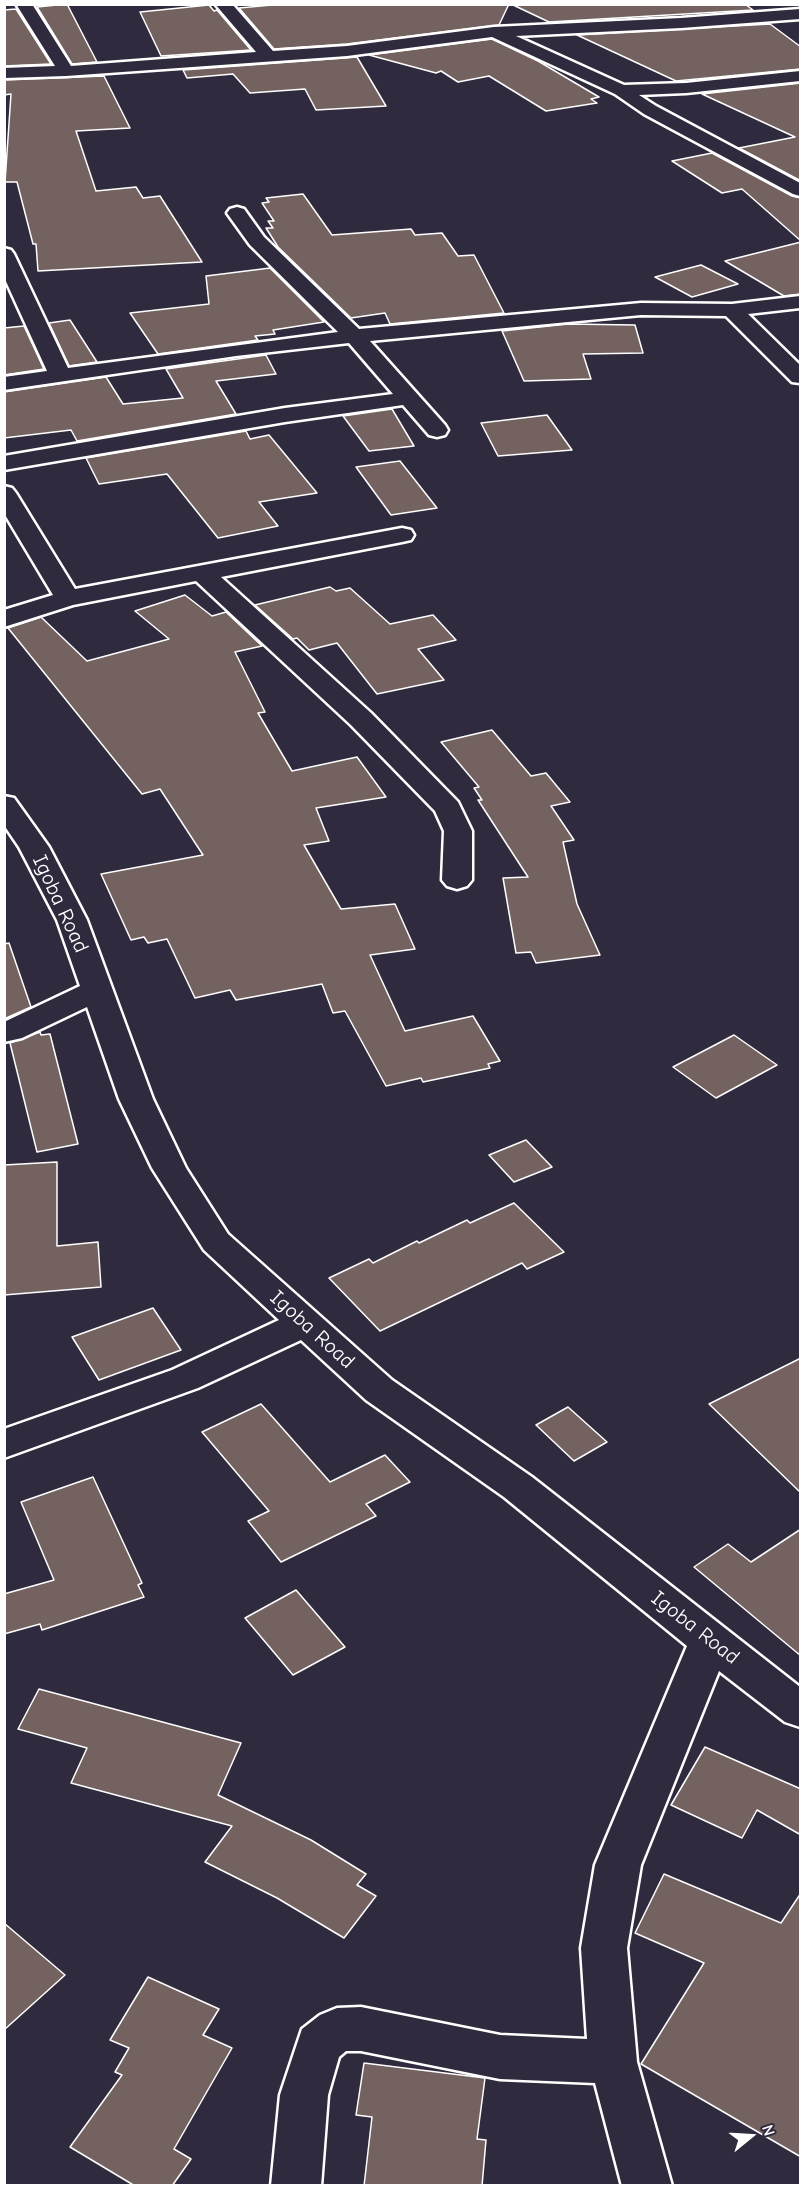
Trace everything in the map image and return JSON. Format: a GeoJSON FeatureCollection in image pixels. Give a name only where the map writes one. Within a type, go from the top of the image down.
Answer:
{"type":"FeatureCollection","features":[{"type":"Feature","properties":{"kind":"street"},"geometry":{"type":"LineString","coordinates":[[24,4],[66,71]]}},
{"type":"Feature","properties":{"kind":"street"},"geometry":{"type":"LineString","coordinates":[[223,4],[269,57]]}},
{"type":"Feature","properties":{"kind":"street"},"geometry":{"type":"LineString","coordinates":[[4,73],[66,71],[346,51],[494,32],[681,23],[801,14]]}},
{"type":"Feature","properties":{"kind":"street"},"geometry":{"type":"LineString","coordinates":[[494,32],[621,90],[650,110],[801,190]]}},
{"type":"Feature","properties":{"kind":"street"},"geometry":{"type":"LineString","coordinates":[[621,90],[686,88],[801,76]]}},
{"type":"Feature","properties":{"kind":"street"},"geometry":{"type":"LineString","coordinates":[[237,213],[257,241],[354,336],[437,430]]}},
{"type":"Feature","properties":{"kind":"street"},"geometry":{"type":"LineString","coordinates":[[4,254],[60,375]]}},
{"type":"Feature","properties":{"kind":"street"},"geometry":{"type":"LineString","coordinates":[[4,384],[236,350],[354,336],[641,309],[732,310],[801,302]]}},
{"type":"Feature","properties":{"kind":"street"},"geometry":{"type":"LineString","coordinates":[[732,310],[801,377]]}},
{"type":"Feature","properties":{"kind":"street"},"geometry":{"type":"LineString","coordinates":[[4,463],[285,415],[409,398]]}},
{"type":"Feature","properties":{"kind":"street"},"geometry":{"type":"LineString","coordinates":[[4,493],[68,598]]}},
{"type":"Feature","properties":{"kind":"street"},"geometry":{"type":"LineString","coordinates":[[4,619],[68,598],[402,535]]}},
{"type":"Feature","properties":{"kind":"street"},"geometry":{"type":"LineString","coordinates":[[202,573],[361,719],[448,808],[458,831],[457,880]]}},
{"type":"Feature","properties":{"kind":"street","name":"Igoba Road"},"geometry":{"type":"LineString","coordinates":[[4,804],[34,847],[72,920],[136,1099],[169,1168],[216,1242],[379,1390],[518,1487],[710,1641],[801,1710]]}},
{"type":"Feature","properties":{"kind":"street"},"geometry":{"type":"LineString","coordinates":[[4,1032],[11,1031],[97,990]]}},
{"type":"Feature","properties":{"kind":"street"},"geometry":{"type":"LineString","coordinates":[[4,1444],[185,1379],[304,1323]]}},
{"type":"Feature","properties":{"kind":"street"},"geometry":{"type":"LineString","coordinates":[[647,2186],[614,2062],[604,1948],[618,1865],[710,1641]]}},
{"type":"Feature","properties":{"kind":"street"},"geometry":{"type":"LineString","coordinates":[[296,2186],[304,2095],[319,2044],[337,2030],[361,2029],[500,2057],[614,2062]]}},
{"type":"Feature","properties":{"kind":"building"},"geometry":{"type":"Polygon","coordinates":[[[67,4],[97,62],[72,64],[37,7],[67,4]]]}},
{"type":"Feature","properties":{"kind":"building"},"geometry":{"type":"Polygon","coordinates":[[[283,4],[509,4],[499,25],[347,44],[274,49],[239,8],[283,4]]]}},
{"type":"Feature","properties":{"kind":"building"},"geometry":{"type":"Polygon","coordinates":[[[511,4],[745,4],[753,10],[549,22],[511,4]]]}},
{"type":"Feature","properties":{"kind":"building"},"geometry":{"type":"Polygon","coordinates":[[[209,5],[214,11],[217,10],[251,50],[161,56],[140,12],[209,5]]]}},
{"type":"Feature","properties":{"kind":"building"},"geometry":{"type":"Polygon","coordinates":[[[16,9],[51,64],[4,66],[4,10],[16,9]]]}},
{"type":"Feature","properties":{"kind":"building"},"geometry":{"type":"Polygon","coordinates":[[[770,24],[801,47],[801,69],[676,81],[577,35],[770,24]]]}},
{"type":"Feature","properties":{"kind":"building"},"geometry":{"type":"Polygon","coordinates":[[[492,39],[538,61],[599,97],[591,99],[597,103],[546,111],[489,76],[458,82],[441,71],[436,73],[369,55],[492,39]]]}},
{"type":"Feature","properties":{"kind":"building"},"geometry":{"type":"Polygon","coordinates":[[[357,57],[386,106],[316,110],[305,89],[250,93],[233,74],[187,78],[183,70],[357,57]]]}},
{"type":"Feature","properties":{"kind":"building"},"geometry":{"type":"Polygon","coordinates":[[[104,76],[130,128],[76,131],[96,191],[136,187],[143,198],[160,196],[202,262],[38,271],[36,244],[33,244],[17,182],[5,182],[11,94],[4,95],[4,80],[104,76]]]}},
{"type":"Feature","properties":{"kind":"building"},"geometry":{"type":"Polygon","coordinates":[[[801,83],[801,181],[739,148],[795,137],[702,94],[801,83]]]}},
{"type":"Feature","properties":{"kind":"building"},"geometry":{"type":"Polygon","coordinates":[[[712,153],[792,196],[801,198],[801,241],[742,189],[722,193],[672,161],[712,153]]]}},
{"type":"Feature","properties":{"kind":"building"},"geometry":{"type":"Polygon","coordinates":[[[303,194],[332,235],[411,229],[415,235],[442,233],[458,256],[474,255],[504,313],[390,324],[385,313],[351,318],[278,247],[266,228],[273,228],[268,221],[274,221],[262,203],[269,202],[266,198],[303,194]]]}},
{"type":"Feature","properties":{"kind":"building"},"geometry":{"type":"Polygon","coordinates":[[[801,242],[801,294],[784,296],[725,261],[801,242]]]}},
{"type":"Feature","properties":{"kind":"building"},"geometry":{"type":"Polygon","coordinates":[[[701,265],[738,284],[692,297],[655,277],[701,265]]]}},
{"type":"Feature","properties":{"kind":"building"},"geometry":{"type":"Polygon","coordinates":[[[270,268],[324,322],[273,330],[275,334],[255,336],[258,340],[158,354],[130,313],[209,304],[206,276],[270,268]]]}},
{"type":"Feature","properties":{"kind":"building"},"geometry":{"type":"Polygon","coordinates":[[[70,320],[97,362],[69,366],[49,323],[70,320]]]}},
{"type":"Feature","properties":{"kind":"building"},"geometry":{"type":"Polygon","coordinates":[[[568,324],[635,325],[643,353],[583,354],[591,379],[524,381],[502,331],[568,324]]]}},
{"type":"Feature","properties":{"kind":"building"},"geometry":{"type":"Polygon","coordinates":[[[24,326],[44,369],[4,375],[4,328],[24,326]]]}},
{"type":"Feature","properties":{"kind":"building"},"geometry":{"type":"Polygon","coordinates":[[[266,355],[276,374],[216,381],[236,414],[77,441],[71,430],[4,438],[4,392],[106,377],[123,404],[183,398],[166,369],[266,355]]]}},
{"type":"Feature","properties":{"kind":"building"},"geometry":{"type":"Polygon","coordinates":[[[392,409],[414,446],[369,451],[343,416],[392,409]]]}},
{"type":"Feature","properties":{"kind":"building"},"geometry":{"type":"Polygon","coordinates":[[[547,415],[572,450],[498,456],[481,423],[547,415]]]}},
{"type":"Feature","properties":{"kind":"building"},"geometry":{"type":"Polygon","coordinates":[[[246,431],[250,439],[269,435],[317,493],[259,502],[278,526],[218,538],[167,474],[99,484],[86,458],[246,431]]]}},
{"type":"Feature","properties":{"kind":"building"},"geometry":{"type":"Polygon","coordinates":[[[400,461],[437,508],[391,515],[356,467],[400,461]]]}},
{"type":"Feature","properties":{"kind":"building"},"geometry":{"type":"Polygon","coordinates":[[[330,587],[336,591],[350,588],[390,624],[433,615],[456,640],[418,649],[444,680],[377,694],[337,643],[309,650],[255,605],[330,587]]]}},
{"type":"Feature","properties":{"kind":"building"},"geometry":{"type":"Polygon","coordinates":[[[185,595],[212,616],[226,612],[262,646],[235,652],[265,712],[258,713],[292,771],[357,757],[386,797],[316,808],[329,841],[304,845],[341,909],[395,904],[415,949],[370,955],[405,1031],[473,1016],[500,1061],[488,1064],[490,1068],[423,1082],[421,1078],[386,1086],[345,1011],[333,1013],[322,984],[236,1000],[230,990],[195,998],[167,939],[148,943],[144,937],[131,940],[101,874],[203,855],[160,789],[142,794],[8,628],[41,617],[87,661],[169,639],[135,611],[185,595]]]}},
{"type":"Feature","properties":{"kind":"building"},"geometry":{"type":"Polygon","coordinates":[[[492,730],[531,776],[546,773],[570,802],[551,806],[574,840],[563,842],[577,904],[600,955],[536,963],[531,952],[516,953],[503,878],[528,877],[478,800],[482,800],[474,788],[479,787],[441,742],[492,730]]]}},
{"type":"Feature","properties":{"kind":"building"},"geometry":{"type":"Polygon","coordinates":[[[9,943],[31,1007],[4,1019],[4,944],[9,943]]]}},
{"type":"Feature","properties":{"kind":"building"},"geometry":{"type":"Polygon","coordinates":[[[40,1032],[41,1035],[50,1034],[78,1144],[37,1152],[10,1043],[40,1032]]]}},
{"type":"Feature","properties":{"kind":"building"},"geometry":{"type":"Polygon","coordinates":[[[734,1035],[777,1065],[716,1098],[673,1067],[734,1035]]]}},
{"type":"Feature","properties":{"kind":"building"},"geometry":{"type":"Polygon","coordinates":[[[526,1140],[552,1167],[514,1182],[489,1155],[526,1140]]]}},
{"type":"Feature","properties":{"kind":"building"},"geometry":{"type":"Polygon","coordinates":[[[57,1162],[57,1246],[98,1242],[101,1287],[4,1295],[4,1165],[57,1162]]]}},
{"type":"Feature","properties":{"kind":"building"},"geometry":{"type":"Polygon","coordinates":[[[514,1203],[564,1252],[527,1269],[522,1263],[380,1331],[329,1278],[369,1259],[373,1263],[417,1241],[419,1243],[467,1220],[470,1223],[514,1203]]]}},
{"type":"Feature","properties":{"kind":"building"},"geometry":{"type":"Polygon","coordinates":[[[153,1308],[181,1350],[99,1380],[72,1337],[153,1308]]]}},
{"type":"Feature","properties":{"kind":"building"},"geometry":{"type":"Polygon","coordinates":[[[801,1358],[801,1493],[709,1404],[801,1358]]]}},
{"type":"Feature","properties":{"kind":"building"},"geometry":{"type":"Polygon","coordinates":[[[261,1404],[330,1482],[385,1455],[410,1482],[366,1504],[376,1516],[281,1562],[248,1521],[269,1511],[202,1432],[261,1404]]]}},
{"type":"Feature","properties":{"kind":"building"},"geometry":{"type":"Polygon","coordinates":[[[568,1407],[607,1442],[574,1461],[536,1425],[568,1407]]]}},
{"type":"Feature","properties":{"kind":"building"},"geometry":{"type":"Polygon","coordinates":[[[93,1477],[142,1583],[138,1585],[144,1597],[42,1630],[40,1624],[4,1634],[4,1594],[54,1580],[21,1502],[93,1477]]]}},
{"type":"Feature","properties":{"kind":"building"},"geometry":{"type":"Polygon","coordinates":[[[801,1529],[801,1656],[694,1567],[728,1544],[751,1562],[801,1529]]]}},
{"type":"Feature","properties":{"kind":"building"},"geometry":{"type":"Polygon","coordinates":[[[296,1590],[345,1647],[293,1675],[245,1618],[296,1590]]]}},
{"type":"Feature","properties":{"kind":"building"},"geometry":{"type":"Polygon","coordinates":[[[39,1689],[241,1743],[218,1795],[311,1840],[366,1874],[357,1885],[376,1896],[344,1938],[277,1898],[205,1862],[232,1826],[71,1783],[87,1748],[18,1729],[39,1689]]]}},
{"type":"Feature","properties":{"kind":"building"},"geometry":{"type":"Polygon","coordinates":[[[705,1747],[801,1789],[801,1835],[757,1810],[742,1838],[671,1805],[705,1747]]]}},
{"type":"Feature","properties":{"kind":"building"},"geometry":{"type":"Polygon","coordinates":[[[664,1874],[781,1923],[801,1893],[801,2157],[641,2064],[704,1963],[635,1933],[664,1874]]]}},
{"type":"Feature","properties":{"kind":"building"},"geometry":{"type":"Polygon","coordinates":[[[4,1923],[65,1975],[4,2030],[4,1923]]]}},
{"type":"Feature","properties":{"kind":"building"},"geometry":{"type":"Polygon","coordinates":[[[148,1977],[219,2009],[203,2035],[232,2048],[174,2149],[191,2159],[172,2186],[135,2186],[70,2147],[122,2075],[115,2072],[129,2048],[110,2040],[148,1977]]]}},
{"type":"Feature","properties":{"kind":"building"},"geometry":{"type":"Polygon","coordinates":[[[364,2063],[485,2078],[477,2139],[486,2140],[482,2186],[364,2186],[372,2117],[356,2115],[364,2063]]]}}]}
